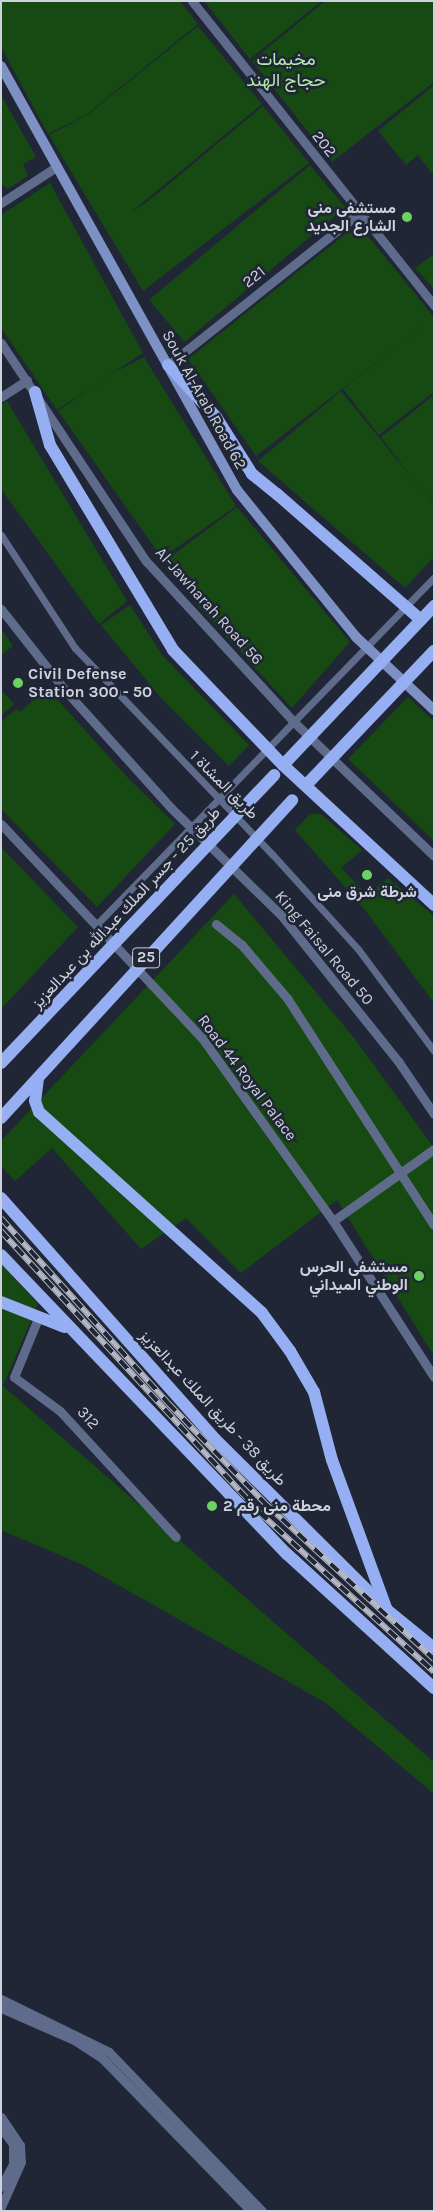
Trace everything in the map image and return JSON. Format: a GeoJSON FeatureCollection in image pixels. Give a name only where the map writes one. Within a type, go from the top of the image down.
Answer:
{"type":"FeatureCollection","features":[{"type":"Feature","properties":{"kind":"main road","name":"Souk Al-Arab Road 62"},"geometry":{"type":"LineString","coordinates":[[1,66],[237,490],[368,649],[434,710]]}},
{"type":"Feature","properties":{"kind":"main road"},"geometry":{"type":"LineString","coordinates":[[168,365],[216,418],[252,474],[421,620]]}},
{"type":"Feature","properties":{"kind":"main road"},"geometry":{"type":"LineString","coordinates":[[36,392],[50,445],[173,650],[268,749],[308,783],[434,905]]}},
{"type":"Feature","properties":{"kind":"main road"},"geometry":{"type":"LineString","coordinates":[[285,763],[434,606]]}},
{"type":"Feature","properties":{"kind":"main road"},"geometry":{"type":"LineString","coordinates":[[308,783],[434,651]]}},
{"type":"Feature","properties":{"kind":"main road","name":"طريق 25 - جسر الملك عبدالله بن عبدالعزيز"},"geometry":{"type":"LineString","coordinates":[[3,1058],[285,763]]}},
{"type":"Feature","properties":{"kind":"main road","name":"25"},"geometry":{"type":"LineString","coordinates":[[1,1118],[308,783]]}},
{"type":"Feature","properties":{"kind":"main road"},"geometry":{"type":"LineString","coordinates":[[38,1078],[35,1102],[40,1112],[262,1313],[314,1392],[332,1460],[387,1610]]}},
{"type":"Feature","properties":{"kind":"main road","name":"طريق 38 - طريق الملك عبدالعزيز"},"geometry":{"type":"LineString","coordinates":[[1,1198],[215,1439],[387,1610],[434,1648]]}},
{"type":"Feature","properties":{"kind":"main road"},"geometry":{"type":"LineString","coordinates":[[1,1254],[69,1329],[287,1554],[434,1688]]}},
{"type":"Feature","properties":{"kind":"main road"},"geometry":{"type":"LineString","coordinates":[[1,1302],[69,1329]]}},
{"type":"Feature","properties":{"kind":"street","name":"202"},"geometry":{"type":"LineString","coordinates":[[192,1],[434,305]]}},
{"type":"Feature","properties":{"kind":"street"},"geometry":{"type":"LineString","coordinates":[[1,203],[56,167]]}},
{"type":"Feature","properties":{"kind":"street","name":"221"},"geometry":{"type":"LineString","coordinates":[[168,365],[359,213]]}},
{"type":"Feature","properties":{"kind":"street","name":"Al-Jawharah Road 56"},"geometry":{"type":"LineString","coordinates":[[1,342],[36,392],[146,561],[296,723],[434,856]]}},
{"type":"Feature","properties":{"kind":"street"},"geometry":{"type":"LineString","coordinates":[[1,397],[27,380]]}},
{"type":"Feature","properties":{"kind":"street","name":"طريق المشاة 1"},"geometry":{"type":"LineString","coordinates":[[1,535],[75,648],[358,949],[434,1051]]}},
{"type":"Feature","properties":{"kind":"street"},"geometry":{"type":"LineString","coordinates":[[97,924],[268,749],[296,723],[434,578]]}},
{"type":"Feature","properties":{"kind":"street","name":"King Faisal Road 50"},"geometry":{"type":"LineString","coordinates":[[1,609],[64,689],[192,828],[280,915],[398,1062],[434,1114]]}},
{"type":"Feature","properties":{"kind":"street","name":"Road 44 Royal Palace"},"geometry":{"type":"LineString","coordinates":[[1,824],[97,924],[202,1038],[333,1221],[434,1377]]}},
{"type":"Feature","properties":{"kind":"street"},"geometry":{"type":"LineString","coordinates":[[216,924],[241,944],[287,998],[434,1225]]}},
{"type":"Feature","properties":{"kind":"street"},"geometry":{"type":"LineString","coordinates":[[333,1221],[434,1149]]}},
{"type":"Feature","properties":{"kind":"street","name":"312"},"geometry":{"type":"LineString","coordinates":[[39,1316],[14,1378],[60,1411],[176,1537]]}},
{"type":"Feature","properties":{"kind":"street"},"geometry":{"type":"LineString","coordinates":[[1,1999],[109,2052],[262,2211]]}},
{"type":"Feature","properties":{"kind":"street"},"geometry":{"type":"LineString","coordinates":[[1,2008],[74,2040],[102,2058],[251,2211]]}},
{"type":"Feature","properties":{"kind":"street"},"geometry":{"type":"LineString","coordinates":[[1,2116],[20,2144],[21,2162],[1,2207]]}},
{"type":"Feature","properties":{"kind":"street"},"geometry":{"type":"LineString","coordinates":[[1,2128],[13,2144],[13,2164],[1,2187]]}},
{"type":"Feature","properties":{"kind":"green space"},"geometry":{"type":"Polygon","coordinates":[[[1,1],[180,1],[198,24],[85,116],[48,134],[1,47],[1,1]]]}},
{"type":"Feature","properties":{"kind":"green space"},"geometry":{"type":"Polygon","coordinates":[[[204,1],[322,1],[250,59],[204,1]]]}},
{"type":"Feature","properties":{"kind":"green space"},"geometry":{"type":"Polygon","coordinates":[[[325,1],[434,1],[434,82],[332,162],[252,61],[325,1]]]}},
{"type":"Feature","properties":{"kind":"green space"},"geometry":{"type":"Polygon","coordinates":[[[198,26],[262,104],[130,213],[151,199],[263,106],[309,163],[143,291],[49,135],[86,116],[198,26]]]}},
{"type":"Feature","properties":{"kind":"green space"},"geometry":{"type":"Polygon","coordinates":[[[434,85],[434,176],[418,155],[406,165],[378,131],[434,85]]]}},
{"type":"Feature","properties":{"kind":"green space"},"geometry":{"type":"Polygon","coordinates":[[[1,95],[36,157],[23,164],[28,176],[8,189],[1,184],[1,95]]]}},
{"type":"Feature","properties":{"kind":"green space"},"geometry":{"type":"Polygon","coordinates":[[[310,165],[345,207],[184,342],[149,300],[310,165]]]}},
{"type":"Feature","properties":{"kind":"green space"},"geometry":{"type":"Polygon","coordinates":[[[50,183],[143,353],[57,410],[1,328],[1,215],[50,183]]]}},
{"type":"Feature","properties":{"kind":"green space"},"geometry":{"type":"Polygon","coordinates":[[[358,224],[434,317],[434,392],[379,435],[343,389],[427,323],[256,456],[188,359],[358,224]]]}},
{"type":"Feature","properties":{"kind":"green space"},"geometry":{"type":"Polygon","coordinates":[[[434,254],[434,289],[415,268],[434,254]]]}},
{"type":"Feature","properties":{"kind":"green space"},"geometry":{"type":"Polygon","coordinates":[[[144,357],[236,506],[162,558],[58,411],[109,375],[144,357]]]}},
{"type":"Feature","properties":{"kind":"green space"},"geometry":{"type":"Polygon","coordinates":[[[341,391],[417,484],[381,437],[434,395],[434,503],[420,488],[434,504],[434,557],[405,588],[258,461],[341,391]]]}},
{"type":"Feature","properties":{"kind":"green space"},"geometry":{"type":"Polygon","coordinates":[[[7,401],[127,601],[99,624],[1,489],[1,405],[7,401]]]}},
{"type":"Feature","properties":{"kind":"green space"},"geometry":{"type":"Polygon","coordinates":[[[237,507],[350,642],[292,708],[200,608],[165,561],[237,507]]]}},
{"type":"Feature","properties":{"kind":"green space"},"geometry":{"type":"Polygon","coordinates":[[[130,605],[163,656],[249,745],[229,766],[161,698],[101,625],[130,605]]]}},
{"type":"Feature","properties":{"kind":"green space"},"geometry":{"type":"Polygon","coordinates":[[[1,629],[13,646],[1,655],[1,629]]]}},
{"type":"Feature","properties":{"kind":"green space"},"geometry":{"type":"Polygon","coordinates":[[[47,688],[129,779],[175,824],[97,907],[1,809],[1,722],[16,709],[20,712],[47,688]]]}},
{"type":"Feature","properties":{"kind":"green space"},"geometry":{"type":"Polygon","coordinates":[[[1,690],[14,704],[1,716],[1,690]]]}},
{"type":"Feature","properties":{"kind":"green space"},"geometry":{"type":"Polygon","coordinates":[[[408,697],[434,721],[434,841],[348,759],[408,697]]]}},
{"type":"Feature","properties":{"kind":"green space"},"geometry":{"type":"Polygon","coordinates":[[[310,814],[321,814],[362,850],[341,868],[367,895],[388,878],[434,916],[434,1003],[365,910],[295,830],[310,814]]]}},
{"type":"Feature","properties":{"kind":"green space"},"geometry":{"type":"Polygon","coordinates":[[[1,847],[78,927],[1,1009],[1,847]]]}},
{"type":"Feature","properties":{"kind":"green space"},"geometry":{"type":"Polygon","coordinates":[[[234,894],[355,1039],[434,1148],[434,1356],[337,1200],[241,1273],[186,1218],[141,1249],[52,1148],[15,1181],[1,1166],[1,1141],[234,894]]]}},
{"type":"Feature","properties":{"kind":"green space"},"geometry":{"type":"Polygon","coordinates":[[[1,1264],[38,1304],[3,1386],[434,1762],[434,1794],[326,1703],[83,1565],[1,1530],[1,1264]]]}},
{"type":"Feature","properties":{"kind":"railway"},"geometry":{"type":"LineString","coordinates":[[1,1218],[168,1403],[266,1504],[434,1659]]}},
{"type":"Feature","properties":{"kind":"railway"},"geometry":{"type":"LineString","coordinates":[[1,1231],[259,1512],[434,1672]]}},
{"type":"Feature","properties":{"kind":"place","name":"مستشفى منى الشارع الجديد"},"geometry":{"type":"Point","coordinates":[407,217]}},
{"type":"Feature","properties":{"kind":"place","name":"Civil Defense Station 300 - 50"},"geometry":{"type":"Point","coordinates":[18,683]}},
{"type":"Feature","properties":{"kind":"place","name":"شرطة شرق منى"},"geometry":{"type":"Point","coordinates":[367,875]}},
{"type":"Feature","properties":{"kind":"place","name":"مستشفى الحرس الوطني الميداني"},"geometry":{"type":"Point","coordinates":[419,1276]}},
{"type":"Feature","properties":{"kind":"place","name":"محطة منى رقم 2"},"geometry":{"type":"Point","coordinates":[212,1506]}},
{"type":"Feature","properties":{"kind":"district","name":"مخيمات حجاج الهند"},"geometry":{"type":"Point","coordinates":[286,70]}}]}
